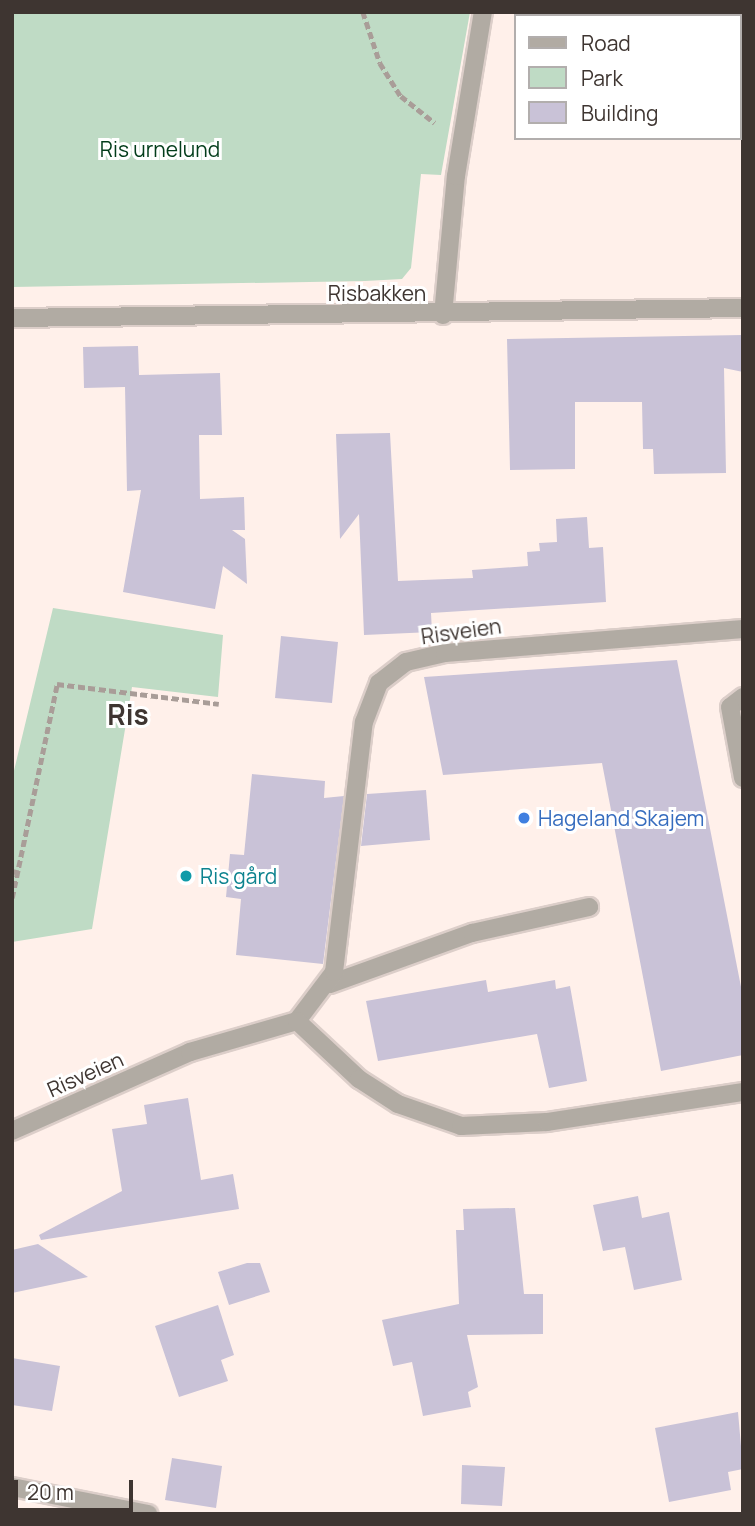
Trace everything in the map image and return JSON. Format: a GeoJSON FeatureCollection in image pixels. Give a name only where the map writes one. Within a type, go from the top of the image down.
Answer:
{"type":"FeatureCollection","features":[{"type":"Feature","properties":{"kind":"street"},"geometry":{"type":"LineString","coordinates":[[443,315],[463,139],[483,12]]}},
{"type":"Feature","properties":{"kind":"street","name":"Risbakken"},"geometry":{"type":"LineString","coordinates":[[12,318],[443,315],[743,308]]}},
{"type":"Feature","properties":{"kind":"street","name":"Risveien"},"geometry":{"type":"LineString","coordinates":[[330,984],[364,722],[379,683],[406,662],[445,653],[743,629]]}},
{"type":"Feature","properties":{"kind":"street"},"geometry":{"type":"LineString","coordinates":[[743,697],[730,707],[743,778]]}},
{"type":"Feature","properties":{"kind":"street"},"geometry":{"type":"LineString","coordinates":[[589,906],[472,933],[330,984],[297,1021],[359,1079],[398,1104],[461,1126],[547,1122],[743,1092]]}},
{"type":"Feature","properties":{"kind":"street","name":"Risveien"},"geometry":{"type":"LineString","coordinates":[[12,1131],[190,1052],[297,1021]]}},
{"type":"Feature","properties":{"kind":"street"},"geometry":{"type":"LineString","coordinates":[[12,1487],[148,1514]]}},
{"type":"Feature","properties":{"kind":"path"},"geometry":{"type":"LineString","coordinates":[[363,12],[380,63],[401,96],[463,139]]}},
{"type":"Feature","properties":{"kind":"path"},"geometry":{"type":"LineString","coordinates":[[12,898],[21,873],[57,684],[219,704]]}},
{"type":"Feature","properties":{"kind":"path"},"geometry":{"type":"LineString","coordinates":[[12,872],[21,873]]}},
{"type":"Feature","properties":{"kind":"green space","name":"Ris urnelund"},"geometry":{"type":"Polygon","coordinates":[[[12,12],[470,12],[441,175],[421,174],[411,268],[402,279],[365,281],[12,287],[12,12]]]}},
{"type":"Feature","properties":{"kind":"green space"},"geometry":{"type":"Polygon","coordinates":[[[680,12],[743,12],[743,112],[741,14],[680,12]]]}},
{"type":"Feature","properties":{"kind":"green space"},"geometry":{"type":"Polygon","coordinates":[[[53,608],[223,635],[218,697],[132,687],[92,929],[12,942],[12,779],[53,608]]]}},
{"type":"Feature","properties":{"kind":"building"},"geometry":{"type":"Polygon","coordinates":[[[743,335],[743,372],[724,368],[726,473],[654,474],[653,449],[643,449],[642,402],[575,402],[575,469],[510,470],[507,339],[743,335]]]}},
{"type":"Feature","properties":{"kind":"building"},"geometry":{"type":"Polygon","coordinates":[[[138,346],[139,375],[220,373],[222,435],[199,435],[200,499],[244,497],[245,530],[232,530],[245,539],[247,584],[223,566],[215,609],[123,592],[141,490],[127,491],[125,387],[84,388],[83,347],[138,346]]]}},
{"type":"Feature","properties":{"kind":"building"},"geometry":{"type":"Polygon","coordinates":[[[390,433],[398,581],[473,578],[472,570],[528,566],[527,552],[540,551],[539,543],[557,542],[556,519],[587,517],[589,548],[603,547],[606,602],[431,613],[432,632],[364,635],[359,514],[340,539],[336,434],[390,433]]]}},
{"type":"Feature","properties":{"kind":"building"},"geometry":{"type":"Polygon","coordinates":[[[281,636],[338,642],[332,703],[275,698],[281,636]]]}},
{"type":"Feature","properties":{"kind":"building"},"geometry":{"type":"Polygon","coordinates":[[[677,660],[743,997],[743,1055],[661,1071],[602,763],[443,775],[424,677],[677,660]]]}},
{"type":"Feature","properties":{"kind":"building"},"geometry":{"type":"Polygon","coordinates":[[[252,774],[325,781],[324,798],[344,796],[323,964],[236,955],[241,899],[226,897],[230,854],[244,855],[252,774]]]}},
{"type":"Feature","properties":{"kind":"building"},"geometry":{"type":"Polygon","coordinates":[[[426,790],[430,840],[361,846],[367,794],[426,790]]]}},
{"type":"Feature","properties":{"kind":"building"},"geometry":{"type":"Polygon","coordinates":[[[486,980],[488,992],[555,980],[556,989],[570,986],[587,1081],[549,1088],[537,1034],[378,1061],[366,1001],[486,980]]]}},
{"type":"Feature","properties":{"kind":"building"},"geometry":{"type":"Polygon","coordinates":[[[188,1098],[201,1180],[233,1174],[239,1209],[41,1240],[39,1235],[122,1191],[112,1129],[147,1124],[144,1105],[188,1098]]]}},
{"type":"Feature","properties":{"kind":"building"},"geometry":{"type":"Polygon","coordinates":[[[638,1196],[642,1218],[669,1212],[682,1280],[634,1290],[625,1247],[603,1251],[593,1205],[638,1196]]]}},
{"type":"Feature","properties":{"kind":"building"},"geometry":{"type":"Polygon","coordinates":[[[515,1208],[524,1294],[543,1294],[543,1334],[467,1335],[478,1387],[468,1392],[471,1407],[423,1416],[412,1362],[393,1366],[382,1320],[459,1304],[456,1230],[464,1230],[463,1209],[515,1208]]]}},
{"type":"Feature","properties":{"kind":"building"},"geometry":{"type":"Polygon","coordinates":[[[38,1244],[88,1277],[12,1293],[12,1250],[38,1244]]]}},
{"type":"Feature","properties":{"kind":"building"},"geometry":{"type":"Polygon","coordinates":[[[247,1263],[260,1263],[270,1292],[229,1305],[218,1272],[247,1263]]]}},
{"type":"Feature","properties":{"kind":"building"},"geometry":{"type":"Polygon","coordinates":[[[218,1305],[234,1355],[221,1360],[228,1381],[179,1397],[155,1326],[218,1305]]]}},
{"type":"Feature","properties":{"kind":"building"},"geometry":{"type":"Polygon","coordinates":[[[12,1358],[60,1366],[52,1411],[12,1405],[12,1358]]]}},
{"type":"Feature","properties":{"kind":"building"},"geometry":{"type":"Polygon","coordinates":[[[738,1412],[743,1469],[728,1472],[731,1490],[669,1502],[655,1428],[738,1412]]]}},
{"type":"Feature","properties":{"kind":"building"},"geometry":{"type":"Polygon","coordinates":[[[172,1458],[222,1466],[216,1508],[165,1500],[172,1458]]]}},
{"type":"Feature","properties":{"kind":"building"},"geometry":{"type":"Polygon","coordinates":[[[462,1465],[505,1467],[502,1506],[461,1504],[462,1465]]]}},
{"type":"Feature","properties":{"kind":"place","name":"Hageland Skajem"},"geometry":{"type":"Point","coordinates":[524,818]}},
{"type":"Feature","properties":{"kind":"place","name":"Ris gård"},"geometry":{"type":"Point","coordinates":[186,876]}},
{"type":"Feature","properties":{"kind":"district","name":"Ris"},"geometry":{"type":"Point","coordinates":[128,714]}}]}
